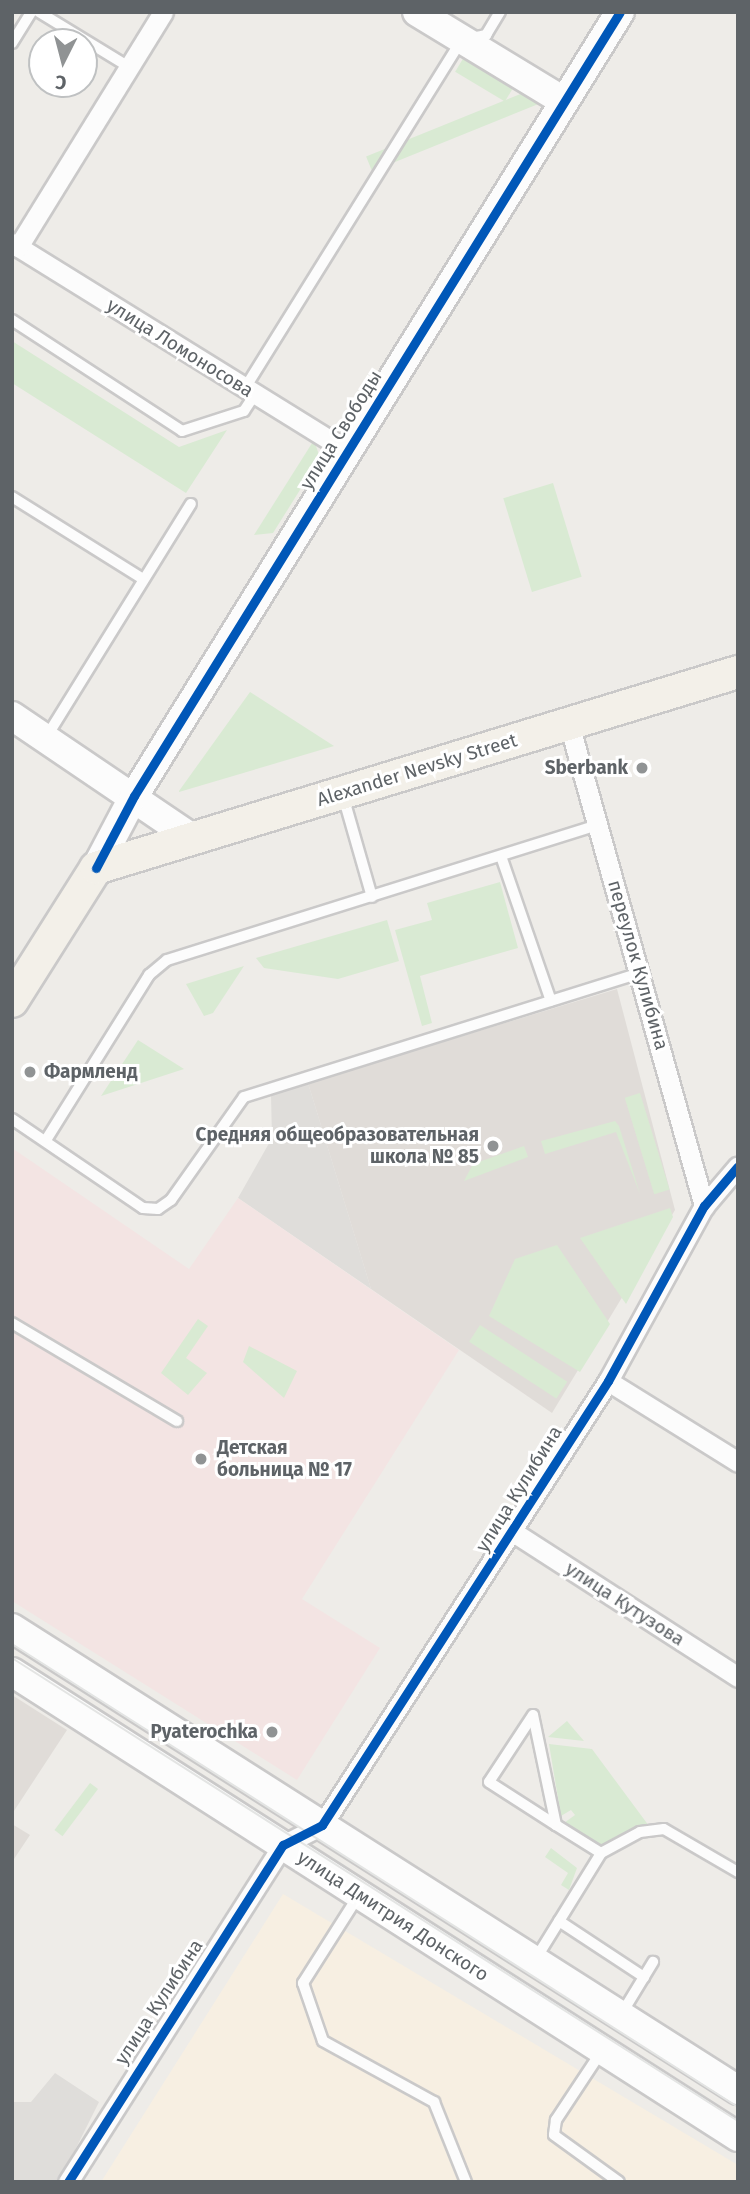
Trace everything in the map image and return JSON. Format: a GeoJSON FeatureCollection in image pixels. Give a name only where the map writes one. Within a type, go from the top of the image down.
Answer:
{"type":"FeatureCollection","features":[{"type":"Feature","properties":{"kind":"main road","name":"Alexander Nevsky Street"},"geometry":{"type":"LineString","coordinates":[[96,868],[738,672]]}},
{"type":"Feature","properties":{"kind":"main road","name":"улица Свободы"},"geometry":{"type":"LineString","coordinates":[[12,1001],[96,868]]}},
{"type":"Feature","properties":{"kind":"street"},"geometry":{"type":"LineString","coordinates":[[15,245],[163,12]]}},
{"type":"Feature","properties":{"kind":"street"},"geometry":{"type":"LineString","coordinates":[[417,12],[562,100]]}},
{"type":"Feature","properties":{"kind":"street","name":"улица Свободы"},"geometry":{"type":"LineString","coordinates":[[96,868],[134,796],[349,452],[562,100],[620,12]]}},
{"type":"Feature","properties":{"kind":"street","name":"улица Ломоносова"},"geometry":{"type":"LineString","coordinates":[[15,245],[349,452]]}},
{"type":"Feature","properties":{"kind":"street"},"geometry":{"type":"LineString","coordinates":[[12,716],[191,837]]}},
{"type":"Feature","properties":{"kind":"street","name":"переулок Кулибина"},"geometry":{"type":"LineString","coordinates":[[569,724],[704,1206]]}},
{"type":"Feature","properties":{"kind":"street","name":"улица Кулибина"},"geometry":{"type":"LineString","coordinates":[[322,1825],[608,1381],[704,1206],[730,1191],[738,1166]]}},
{"type":"Feature","properties":{"kind":"street"},"geometry":{"type":"LineString","coordinates":[[608,1381],[738,1462]]}},
{"type":"Feature","properties":{"kind":"street","name":"улица Кутузова"},"geometry":{"type":"LineString","coordinates":[[513,1532],[738,1677]]}},
{"type":"Feature","properties":{"kind":"street","name":"улица Дмитрия Донского"},"geometry":{"type":"LineString","coordinates":[[12,1628],[738,2090]]}},
{"type":"Feature","properties":{"kind":"street","name":"улица Дмитрия Донского"},"geometry":{"type":"LineString","coordinates":[[12,1672],[738,2137]]}},
{"type":"Feature","properties":{"kind":"street"},"geometry":{"type":"LineString","coordinates":[[283,1845],[322,1825]]}},
{"type":"Feature","properties":{"kind":"street","name":"улица Кулибина"},"geometry":{"type":"LineString","coordinates":[[68,2182],[283,1845]]}},
{"type":"Feature","properties":{"kind":"lane"},"geometry":{"type":"LineString","coordinates":[[12,43],[31,12]]}},
{"type":"Feature","properties":{"kind":"lane"},"geometry":{"type":"LineString","coordinates":[[39,12],[129,67]]}},
{"type":"Feature","properties":{"kind":"lane"},"geometry":{"type":"LineString","coordinates":[[12,320],[182,431],[244,411],[250,391],[462,40],[486,35],[500,12]]}},
{"type":"Feature","properties":{"kind":"lane"},"geometry":{"type":"LineString","coordinates":[[12,498],[143,579]]}},
{"type":"Feature","properties":{"kind":"lane"},"geometry":{"type":"LineString","coordinates":[[46,738],[191,504]]}},
{"type":"Feature","properties":{"kind":"lane"},"geometry":{"type":"LineString","coordinates":[[342,792],[372,897]]}},
{"type":"Feature","properties":{"kind":"lane"},"geometry":{"type":"LineString","coordinates":[[46,1140],[157,966],[598,825]]}},
{"type":"Feature","properties":{"kind":"lane"},"geometry":{"type":"LineString","coordinates":[[501,856],[551,1001]]}},
{"type":"Feature","properties":{"kind":"lane"},"geometry":{"type":"LineString","coordinates":[[12,1119],[143,1208],[158,1209],[171,1200],[244,1097],[640,973]]}},
{"type":"Feature","properties":{"kind":"lane"},"geometry":{"type":"LineString","coordinates":[[12,1323],[177,1421]]}},
{"type":"Feature","properties":{"kind":"lane"},"geometry":{"type":"LineString","coordinates":[[556,1825],[553,1788],[533,1715],[489,1782],[556,1825],[601,1853]]}},
{"type":"Feature","properties":{"kind":"lane"},"geometry":{"type":"LineString","coordinates":[[534,1962],[601,1853],[640,1832],[664,1829],[738,1872]]}},
{"type":"Feature","properties":{"kind":"lane"},"geometry":{"type":"LineString","coordinates":[[359,1894],[303,1983],[323,2041],[434,2102],[466,2182]]}},
{"type":"Feature","properties":{"kind":"lane"},"geometry":{"type":"LineString","coordinates":[[559,1921],[644,1977]]}},
{"type":"Feature","properties":{"kind":"lane"},"geometry":{"type":"LineString","coordinates":[[620,2017],[653,1962]]}},
{"type":"Feature","properties":{"kind":"lane"},"geometry":{"type":"LineString","coordinates":[[602,2050],[556,2120],[554,2135],[619,2182]]}},
{"type":"Feature","properties":{"kind":"shaded area","name":"Средняя общеобразовательная школа № 85"},"geometry":{"type":"Polygon","coordinates":[[[617,989],[675,1210],[552,1413],[371,1289],[308,1083],[617,989]]]}},
{"type":"Feature","properties":{"kind":"shaded area"},"geometry":{"type":"Polygon","coordinates":[[[308,1083],[371,1289],[238,1198],[272,1138],[271,1095],[308,1083]]]}},
{"type":"Feature","properties":{"kind":"shaded area","name":"Детская больница № 17"},"geometry":{"type":"Polygon","coordinates":[[[12,1148],[189,1269],[238,1198],[459,1350],[302,1599],[380,1648],[297,1780],[12,1601],[12,1148]]]}},
{"type":"Feature","properties":{"kind":"shaded area"},"geometry":{"type":"Polygon","coordinates":[[[12,1695],[67,1730],[12,1814],[12,1695]]]}},
{"type":"Feature","properties":{"kind":"shaded area"},"geometry":{"type":"Polygon","coordinates":[[[12,1824],[30,1835],[12,1862],[12,1824]]]}},
{"type":"Feature","properties":{"kind":"shaded area"},"geometry":{"type":"Polygon","coordinates":[[[283,1894],[738,2165],[738,2182],[101,2182],[283,1894]]]}},
{"type":"Feature","properties":{"kind":"shaded area"},"geometry":{"type":"Polygon","coordinates":[[[55,2073],[99,2102],[59,2182],[12,2182],[12,2102],[31,2102],[55,2073]]]}},
{"type":"Feature","properties":{"kind":"green space"},"geometry":{"type":"Polygon","coordinates":[[[467,52],[517,82],[505,102],[455,72],[467,52]]]}},
{"type":"Feature","properties":{"kind":"green space"},"geometry":{"type":"Polygon","coordinates":[[[533,89],[539,104],[372,171],[366,156],[533,89]]]}},
{"type":"Feature","properties":{"kind":"green space"},"geometry":{"type":"Polygon","coordinates":[[[12,341],[179,447],[227,430],[186,493],[12,383],[12,341]]]}},
{"type":"Feature","properties":{"kind":"green space"},"geometry":{"type":"Polygon","coordinates":[[[314,440],[320,458],[273,533],[254,535],[314,440]]]}},
{"type":"Feature","properties":{"kind":"green space"},"geometry":{"type":"Polygon","coordinates":[[[553,483],[582,577],[532,592],[503,498],[553,483]]]}},
{"type":"Feature","properties":{"kind":"green space"},"geometry":{"type":"Polygon","coordinates":[[[250,692],[334,746],[179,792],[179,791],[250,692]]]}},
{"type":"Feature","properties":{"kind":"green space"},"geometry":{"type":"Polygon","coordinates":[[[500,882],[518,948],[420,976],[432,1023],[422,1026],[395,930],[432,920],[427,903],[500,882]]]}},
{"type":"Feature","properties":{"kind":"green space"},"geometry":{"type":"Polygon","coordinates":[[[387,920],[399,961],[338,979],[264,968],[256,958],[387,920]]]}},
{"type":"Feature","properties":{"kind":"green space"},"geometry":{"type":"Polygon","coordinates":[[[244,966],[213,1013],[204,1016],[186,984],[244,966]]]}},
{"type":"Feature","properties":{"kind":"green space"},"geometry":{"type":"Polygon","coordinates":[[[138,1040],[184,1069],[101,1096],[138,1040]]]}},
{"type":"Feature","properties":{"kind":"green space"},"geometry":{"type":"Polygon","coordinates":[[[640,1093],[670,1190],[654,1194],[625,1098],[640,1093]]]}},
{"type":"Feature","properties":{"kind":"green space"},"geometry":{"type":"Polygon","coordinates":[[[615,1121],[619,1126],[640,1194],[616,1132],[545,1154],[541,1141],[615,1121]]]}},
{"type":"Feature","properties":{"kind":"green space"},"geometry":{"type":"Polygon","coordinates":[[[524,1146],[528,1157],[464,1181],[473,1164],[524,1146]]]}},
{"type":"Feature","properties":{"kind":"green space"},"geometry":{"type":"Polygon","coordinates":[[[670,1208],[673,1217],[626,1304],[580,1238],[670,1208]]]}},
{"type":"Feature","properties":{"kind":"green space"},"geometry":{"type":"Polygon","coordinates":[[[557,1245],[610,1324],[580,1372],[489,1316],[515,1259],[557,1245]]]}},
{"type":"Feature","properties":{"kind":"green space"},"geometry":{"type":"Polygon","coordinates":[[[198,1319],[208,1326],[186,1358],[207,1373],[188,1395],[161,1373],[198,1319]]]}},
{"type":"Feature","properties":{"kind":"green space"},"geometry":{"type":"Polygon","coordinates":[[[480,1325],[567,1382],[556,1398],[469,1342],[480,1325]]]}},
{"type":"Feature","properties":{"kind":"green space"},"geometry":{"type":"Polygon","coordinates":[[[249,1346],[297,1371],[284,1398],[243,1362],[249,1346]]]}},
{"type":"Feature","properties":{"kind":"green space"},"geometry":{"type":"Polygon","coordinates":[[[567,1721],[584,1741],[548,1737],[567,1721]]]}},
{"type":"Feature","properties":{"kind":"green space"},"geometry":{"type":"Polygon","coordinates":[[[549,1744],[592,1749],[649,1826],[601,1846],[564,1823],[575,1815],[571,1810],[561,1816],[549,1744]]]}},
{"type":"Feature","properties":{"kind":"green space"},"geometry":{"type":"Polygon","coordinates":[[[90,1783],[98,1789],[62,1836],[54,1830],[90,1783]]]}},
{"type":"Feature","properties":{"kind":"green space"},"geometry":{"type":"Polygon","coordinates":[[[551,1848],[577,1868],[569,1890],[561,1885],[568,1873],[545,1857],[551,1848]]]}},
{"type":"Feature","properties":{"kind":"tram line"},"geometry":{"type":"LineString","coordinates":[[12,1644],[738,2107]]}},
{"type":"Feature","properties":{"kind":"tram line"},"geometry":{"type":"LineString","coordinates":[[12,1658],[738,2121]]}},
{"type":"Feature","properties":{"kind":"cycle path"},"geometry":{"type":"LineString","coordinates":[[96,868],[134,796],[620,12]]}},
{"type":"Feature","properties":{"kind":"cycle path"},"geometry":{"type":"LineString","coordinates":[[68,2182],[283,1845],[322,1825],[608,1381],[704,1206],[738,1166]]}},
{"type":"Feature","properties":{"kind":"place","name":"Sberbank"},"geometry":{"type":"Point","coordinates":[642,768]}},
{"type":"Feature","properties":{"kind":"place","name":"Фармленд"},"geometry":{"type":"Point","coordinates":[30,1072]}},
{"type":"Feature","properties":{"kind":"place","name":"Средняя общеобразовательная школа № 85"},"geometry":{"type":"Point","coordinates":[493,1146]}},
{"type":"Feature","properties":{"kind":"place","name":"Детская больница № 17"},"geometry":{"type":"Point","coordinates":[201,1459]}},
{"type":"Feature","properties":{"kind":"place","name":"Pyaterochka"},"geometry":{"type":"Point","coordinates":[272,1732]}}]}
